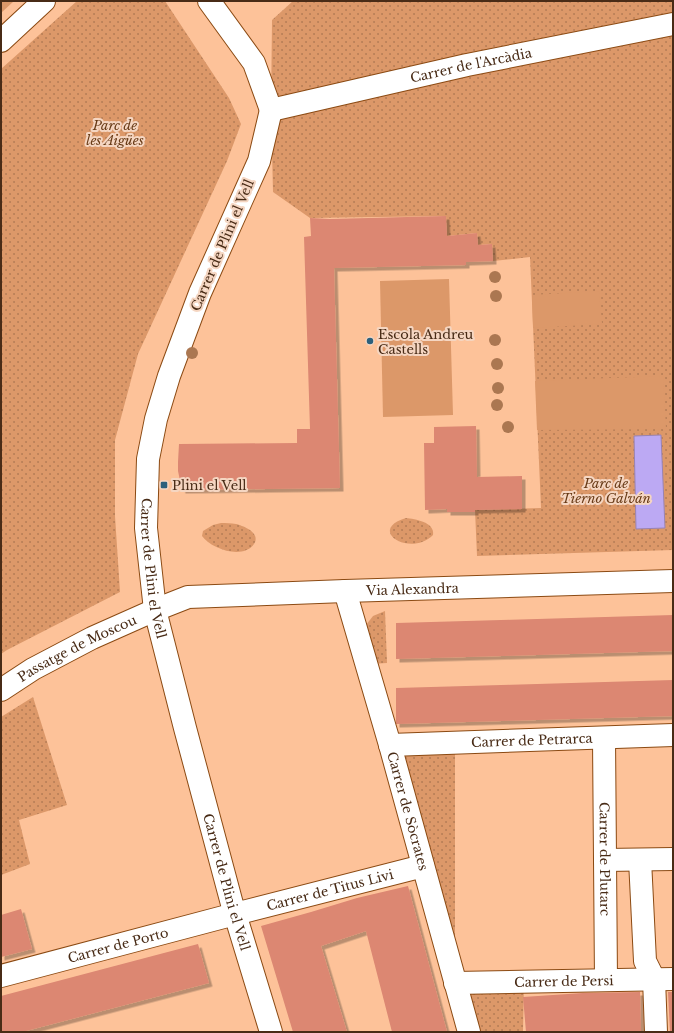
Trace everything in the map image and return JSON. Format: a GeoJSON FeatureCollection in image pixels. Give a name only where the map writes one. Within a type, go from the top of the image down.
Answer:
{"type":"FeatureCollection","features":[{"type":"Feature","properties":{"kind":"street"},"geometry":{"type":"LineString","coordinates":[[1,41],[44,1]]}},
{"type":"Feature","properties":{"kind":"street"},"geometry":{"type":"LineString","coordinates":[[209,1],[254,64],[271,110]]}},
{"type":"Feature","properties":{"kind":"street","name":"Carrer de l'Arcàdia"},"geometry":{"type":"LineString","coordinates":[[271,110],[467,65],[673,24]]}},
{"type":"Feature","properties":{"kind":"street","name":"Carrer de Plini el Vell"},"geometry":{"type":"LineString","coordinates":[[271,110],[259,161],[200,293],[169,376],[156,419],[148,459],[146,528],[155,610],[187,735],[236,914],[271,1032]]}},
{"type":"Feature","properties":{"kind":"street","name":"Via Alexandra"},"geometry":{"type":"LineString","coordinates":[[155,610],[188,597],[673,581]]}},
{"type":"Feature","properties":{"kind":"street","name":"Carrer de Sòcrates"},"geometry":{"type":"LineString","coordinates":[[345,591],[390,745],[469,1032]]}},
{"type":"Feature","properties":{"kind":"street","name":"Passatge de Moscou"},"geometry":{"type":"LineString","coordinates":[[1,690],[33,670],[92,638],[155,610]]}},
{"type":"Feature","properties":{"kind":"street","name":"Carrer de Petrarca"},"geometry":{"type":"LineString","coordinates":[[390,745],[673,735]]}},
{"type":"Feature","properties":{"kind":"street","name":"Carrer de Plutarc"},"geometry":{"type":"LineString","coordinates":[[604,738],[606,980]]}},
{"type":"Feature","properties":{"kind":"street"},"geometry":{"type":"LineString","coordinates":[[605,860],[673,859]]}},
{"type":"Feature","properties":{"kind":"street"},"geometry":{"type":"LineString","coordinates":[[640,860],[645,961],[663,979],[656,1032]]}},
{"type":"Feature","properties":{"kind":"street","name":"Carrer de Titus Livi"},"geometry":{"type":"LineString","coordinates":[[236,914],[423,866]]}},
{"type":"Feature","properties":{"kind":"street","name":"Carrer de Porto"},"geometry":{"type":"LineString","coordinates":[[1,976],[236,914]]}},
{"type":"Feature","properties":{"kind":"street","name":"Carrer de Persi"},"geometry":{"type":"LineString","coordinates":[[455,983],[663,979]]}},
{"type":"Feature","properties":{"kind":"green space"},"geometry":{"type":"Polygon","coordinates":[[[1,1],[14,1],[1,13],[1,1]]]}},
{"type":"Feature","properties":{"kind":"green space","name":"Parc de les Aigües"},"geometry":{"type":"Polygon","coordinates":[[[77,1],[165,1],[229,98],[241,124],[227,161],[138,354],[115,440],[115,516],[120,592],[1,654],[1,69],[77,1]]]}},
{"type":"Feature","properties":{"kind":"green space","name":"Parc de Tierno Galván"},"geometry":{"type":"Polygon","coordinates":[[[293,1],[673,1],[673,550],[477,556],[475,510],[541,508],[530,257],[493,261],[492,244],[478,245],[477,233],[447,236],[446,216],[310,218],[273,192],[271,110],[272,20],[293,1]]]}},
{"type":"Feature","properties":{"kind":"green space"},"geometry":{"type":"Polygon","coordinates":[[[449,279],[453,415],[383,417],[380,281],[449,279]]]}},
{"type":"Feature","properties":{"kind":"green space"},"geometry":{"type":"Polygon","coordinates":[[[599,291],[602,324],[533,328],[532,295],[599,291]]]}},
{"type":"Feature","properties":{"kind":"green space"},"geometry":{"type":"Polygon","coordinates":[[[663,376],[666,429],[537,430],[535,381],[663,376]]]}},
{"type":"Feature","properties":{"kind":"green space"},"geometry":{"type":"Polygon","coordinates":[[[406,518],[419,520],[428,524],[433,531],[433,535],[424,541],[413,544],[396,540],[391,535],[390,529],[395,523],[406,518]]]}},
{"type":"Feature","properties":{"kind":"green space"},"geometry":{"type":"Polygon","coordinates":[[[221,523],[236,524],[247,528],[255,537],[256,540],[254,544],[249,549],[235,552],[227,551],[206,541],[202,536],[203,531],[213,525],[221,523]]]}},
{"type":"Feature","properties":{"kind":"green space"},"geometry":{"type":"Polygon","coordinates":[[[385,611],[387,663],[371,664],[366,625],[373,616],[385,611]]]}},
{"type":"Feature","properties":{"kind":"green space"},"geometry":{"type":"Polygon","coordinates":[[[33,697],[67,805],[19,820],[30,864],[1,875],[1,717],[33,697]]]}},
{"type":"Feature","properties":{"kind":"green space"},"geometry":{"type":"Polygon","coordinates":[[[455,743],[455,981],[390,745],[455,743]]]}},
{"type":"Feature","properties":{"kind":"green space"},"geometry":{"type":"Polygon","coordinates":[[[524,982],[523,1032],[469,1032],[456,983],[524,982]]]}},
{"type":"Feature","properties":{"kind":"shaded area"},"geometry":{"type":"Polygon","coordinates":[[[661,435],[665,528],[636,529],[634,436],[661,435]]]}},
{"type":"Feature","properties":{"kind":"building"},"geometry":{"type":"Polygon","coordinates":[[[446,216],[447,236],[477,233],[478,245],[492,244],[493,261],[466,262],[466,265],[334,268],[340,488],[182,490],[178,471],[179,444],[297,443],[297,429],[310,429],[304,237],[311,236],[310,218],[330,219],[446,216]]]}},
{"type":"Feature","properties":{"kind":"building"},"geometry":{"type":"Polygon","coordinates":[[[476,426],[477,477],[522,476],[522,509],[475,510],[475,512],[447,512],[447,509],[425,510],[424,443],[434,443],[434,427],[476,426]]]}},
{"type":"Feature","properties":{"kind":"building"},"geometry":{"type":"Polygon","coordinates":[[[673,615],[673,651],[396,659],[396,623],[673,615]]]}},
{"type":"Feature","properties":{"kind":"building"},"geometry":{"type":"Polygon","coordinates":[[[673,680],[673,716],[396,724],[396,688],[673,680]]]}},
{"type":"Feature","properties":{"kind":"building"},"geometry":{"type":"Polygon","coordinates":[[[408,886],[447,1032],[392,1032],[366,931],[321,946],[347,1032],[293,1032],[261,926],[357,898],[408,886]]]}},
{"type":"Feature","properties":{"kind":"building"},"geometry":{"type":"Polygon","coordinates":[[[21,909],[32,949],[1,957],[1,915],[21,909]]]}},
{"type":"Feature","properties":{"kind":"building"},"geometry":{"type":"Polygon","coordinates":[[[198,944],[209,983],[22,1032],[1,1032],[1,996],[198,944]]]}},
{"type":"Feature","properties":{"kind":"building"},"geometry":{"type":"Polygon","coordinates":[[[640,992],[641,1032],[526,1032],[523,997],[583,993],[640,992]]]}},
{"type":"Feature","properties":{"kind":"building"},"geometry":{"type":"Polygon","coordinates":[[[668,992],[673,992],[673,1032],[670,1032],[668,992]]]}},
{"type":"Feature","properties":{"kind":"place","name":"Escola Andreu Castells"},"geometry":{"type":"Point","coordinates":[370,341]}},
{"type":"Feature","properties":{"kind":"place","name":"Plini el Vell"},"geometry":{"type":"Point","coordinates":[164,485]}}]}
